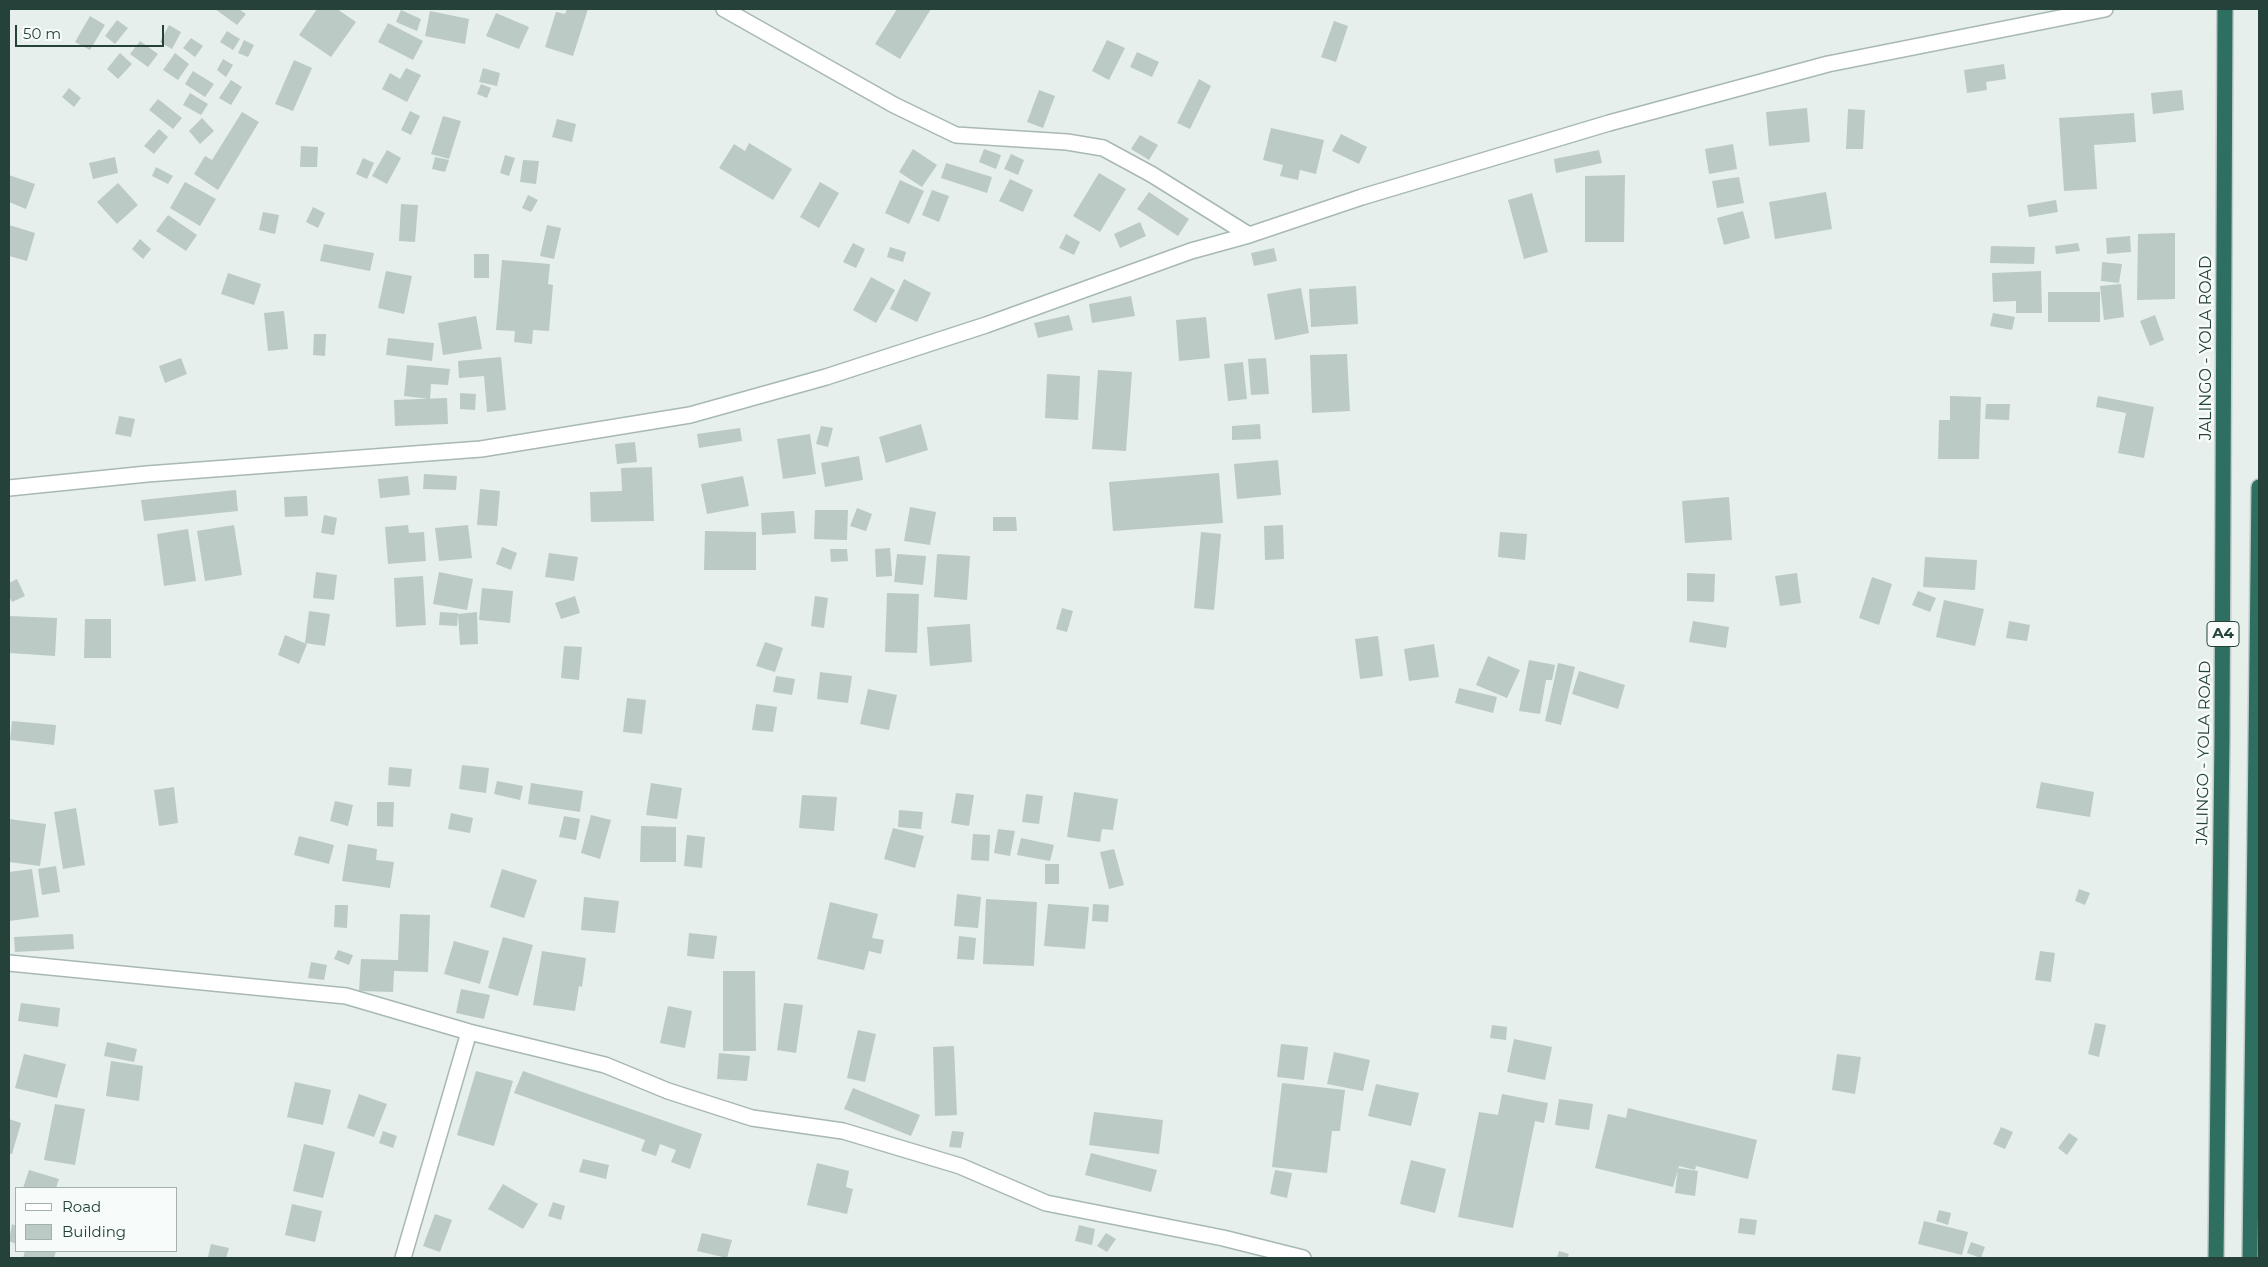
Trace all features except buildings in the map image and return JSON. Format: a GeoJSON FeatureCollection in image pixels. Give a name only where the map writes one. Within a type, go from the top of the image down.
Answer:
{"type":"FeatureCollection","features":[{"type":"Feature","properties":{"kind":"highway","name":"JALINGO - YOLA ROAD"},"geometry":{"type":"LineString","coordinates":[[2216,1258],[2222,738],[2225,9]]}},
{"type":"Feature","properties":{"kind":"highway","name":"A4"},"geometry":{"type":"LineString","coordinates":[[2250,1258],[2259,487]]}},
{"type":"Feature","properties":{"kind":"street"},"geometry":{"type":"LineString","coordinates":[[724,9],[894,105],[956,135],[1067,142],[1103,148],[1151,174],[1249,235]]}},
{"type":"Feature","properties":{"kind":"street"},"geometry":{"type":"LineString","coordinates":[[9,488],[147,474],[330,462],[481,448],[690,415],[826,377],[958,334],[1191,251],[1249,235],[1362,197],[1609,122],[1800,72],[2105,9]]}},
{"type":"Feature","properties":{"kind":"street"},"geometry":{"type":"LineString","coordinates":[[9,963],[346,996],[469,1032],[605,1065],[668,1091],[752,1118],[843,1131],[960,1166],[1046,1203],[1223,1238],[1303,1258]]}},
{"type":"Feature","properties":{"kind":"street"},"geometry":{"type":"LineString","coordinates":[[403,1258],[469,1032]]}}]}
